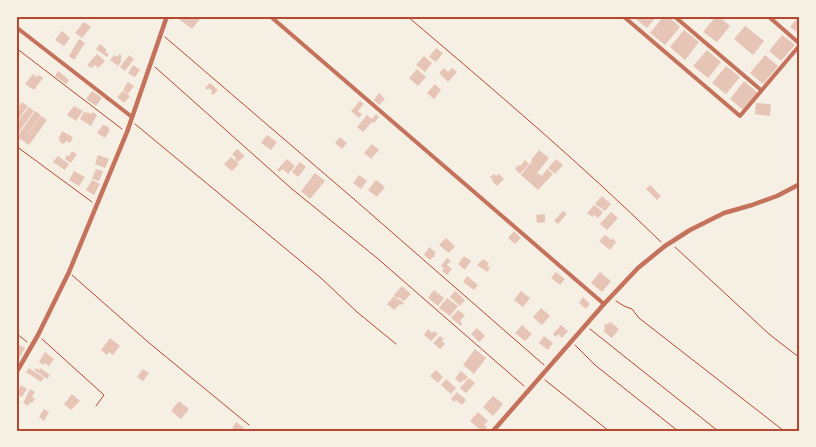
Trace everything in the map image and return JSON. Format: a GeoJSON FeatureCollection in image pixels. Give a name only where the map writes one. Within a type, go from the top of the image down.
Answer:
{"type":"FeatureCollection","features":[{"type":"Feature","properties":{"kind":"street"},"geometry":{"type":"LineString","coordinates":[[16,373],[38,335],[69,272],[127,132],[167,16]]}},
{"type":"Feature","properties":{"kind":"street"},"geometry":{"type":"LineString","coordinates":[[270,16],[604,304]]}},
{"type":"Feature","properties":{"kind":"street"},"geometry":{"type":"LineString","coordinates":[[623,16],[740,116],[800,44],[768,16]]}},
{"type":"Feature","properties":{"kind":"street"},"geometry":{"type":"LineString","coordinates":[[674,16],[761,90]]}},
{"type":"Feature","properties":{"kind":"street"},"geometry":{"type":"LineString","coordinates":[[16,27],[132,116]]}},
{"type":"Feature","properties":{"kind":"street"},"geometry":{"type":"LineString","coordinates":[[493,431],[604,304],[638,268],[665,246],[690,230],[724,213],[777,196],[800,184]]}},
{"type":"Feature","properties":{"kind":"path"},"geometry":{"type":"LineString","coordinates":[[407,16],[499,94],[665,246]]}},
{"type":"Feature","properties":{"kind":"path"},"geometry":{"type":"LineString","coordinates":[[161,33],[548,368]]}},
{"type":"Feature","properties":{"kind":"path"},"geometry":{"type":"LineString","coordinates":[[16,48],[127,132]]}},
{"type":"Feature","properties":{"kind":"path"},"geometry":{"type":"LineString","coordinates":[[151,63],[292,189],[377,258],[528,390]]}},
{"type":"Feature","properties":{"kind":"path"},"geometry":{"type":"LineString","coordinates":[[132,116],[135,125],[321,278],[357,312],[396,344]]}},
{"type":"Feature","properties":{"kind":"path"},"geometry":{"type":"LineString","coordinates":[[16,146],[97,205]]}},
{"type":"Feature","properties":{"kind":"path"},"geometry":{"type":"LineString","coordinates":[[670,243],[769,334],[800,358]]}},
{"type":"Feature","properties":{"kind":"path"},"geometry":{"type":"LineString","coordinates":[[69,272],[148,342],[249,425]]}},
{"type":"Feature","properties":{"kind":"path"},"geometry":{"type":"LineString","coordinates":[[611,298],[632,309],[639,318],[784,431]]}},
{"type":"Feature","properties":{"kind":"path"},"geometry":{"type":"LineString","coordinates":[[585,326],[718,431]]}},
{"type":"Feature","properties":{"kind":"path"},"geometry":{"type":"LineString","coordinates":[[16,333],[31,345]]}},
{"type":"Feature","properties":{"kind":"path"},"geometry":{"type":"LineString","coordinates":[[38,335],[104,395],[96,406]]}},
{"type":"Feature","properties":{"kind":"path"},"geometry":{"type":"LineString","coordinates":[[571,342],[595,365],[678,431]]}},
{"type":"Feature","properties":{"kind":"path"},"geometry":{"type":"LineString","coordinates":[[541,376],[609,431]]}},
{"type":"Feature","properties":{"kind":"building"},"geometry":{"type":"Polygon","coordinates":[[[182,16],[196,16],[200,19],[192,29],[179,19],[182,16]]]}},
{"type":"Feature","properties":{"kind":"building"},"geometry":{"type":"Polygon","coordinates":[[[632,16],[657,16],[647,28],[632,16]]]}},
{"type":"Feature","properties":{"kind":"building"},"geometry":{"type":"Polygon","coordinates":[[[664,16],[668,16],[680,27],[665,45],[650,33],[664,16]]]}},
{"type":"Feature","properties":{"kind":"building"},"geometry":{"type":"Polygon","coordinates":[[[716,16],[730,26],[717,42],[703,32],[716,16]]]}},
{"type":"Feature","properties":{"kind":"building"},"geometry":{"type":"Polygon","coordinates":[[[800,16],[800,34],[790,27],[800,16]]]}},
{"type":"Feature","properties":{"kind":"building"},"geometry":{"type":"Polygon","coordinates":[[[84,22],[91,27],[82,38],[75,33],[84,22]]]}},
{"type":"Feature","properties":{"kind":"building"},"geometry":{"type":"Polygon","coordinates":[[[745,26],[764,41],[753,55],[734,39],[745,26]]]}},
{"type":"Feature","properties":{"kind":"building"},"geometry":{"type":"Polygon","coordinates":[[[684,30],[699,42],[685,60],[670,47],[684,30]]]}},
{"type":"Feature","properties":{"kind":"building"},"geometry":{"type":"Polygon","coordinates":[[[62,31],[70,38],[64,46],[55,40],[62,31]]]}},
{"type":"Feature","properties":{"kind":"building"},"geometry":{"type":"Polygon","coordinates":[[[782,35],[795,45],[781,61],[769,51],[782,35]]]}},
{"type":"Feature","properties":{"kind":"building"},"geometry":{"type":"Polygon","coordinates":[[[79,39],[85,43],[74,60],[69,56],[79,39]]]}},
{"type":"Feature","properties":{"kind":"building"},"geometry":{"type":"Polygon","coordinates":[[[100,44],[107,50],[105,52],[109,54],[107,57],[96,49],[100,44]]]}},
{"type":"Feature","properties":{"kind":"building"},"geometry":{"type":"Polygon","coordinates":[[[436,48],[443,53],[436,62],[429,57],[436,48]]]}},
{"type":"Feature","properties":{"kind":"building"},"geometry":{"type":"Polygon","coordinates":[[[707,50],[721,62],[708,78],[693,66],[707,50]]]}},
{"type":"Feature","properties":{"kind":"building"},"geometry":{"type":"Polygon","coordinates":[[[97,54],[105,61],[98,68],[95,65],[91,68],[87,65],[97,54]]]}},
{"type":"Feature","properties":{"kind":"building"},"geometry":{"type":"Polygon","coordinates":[[[119,54],[122,56],[120,59],[122,60],[118,66],[110,60],[114,55],[117,57],[119,54]]]}},
{"type":"Feature","properties":{"kind":"building"},"geometry":{"type":"Polygon","coordinates":[[[129,55],[134,59],[125,71],[120,67],[129,55]]]}},
{"type":"Feature","properties":{"kind":"building"},"geometry":{"type":"Polygon","coordinates":[[[765,55],[778,66],[763,84],[750,73],[765,55]]]}},
{"type":"Feature","properties":{"kind":"building"},"geometry":{"type":"Polygon","coordinates":[[[424,56],[432,63],[425,72],[416,65],[424,56]]]}},
{"type":"Feature","properties":{"kind":"building"},"geometry":{"type":"Polygon","coordinates":[[[133,65],[140,70],[135,77],[128,73],[133,65]]]}},
{"type":"Feature","properties":{"kind":"building"},"geometry":{"type":"Polygon","coordinates":[[[726,66],[740,77],[726,94],[712,83],[726,66]]]}},
{"type":"Feature","properties":{"kind":"building"},"geometry":{"type":"Polygon","coordinates":[[[444,68],[448,72],[452,68],[457,72],[448,82],[439,73],[444,68]]]}},
{"type":"Feature","properties":{"kind":"building"},"geometry":{"type":"Polygon","coordinates":[[[417,69],[426,77],[418,86],[409,78],[417,69]]]}},
{"type":"Feature","properties":{"kind":"building"},"geometry":{"type":"Polygon","coordinates":[[[58,71],[69,80],[66,84],[55,76],[58,71]]]}},
{"type":"Feature","properties":{"kind":"building"},"geometry":{"type":"Polygon","coordinates":[[[33,74],[43,78],[34,90],[25,84],[33,74]]]}},
{"type":"Feature","properties":{"kind":"building"},"geometry":{"type":"Polygon","coordinates":[[[744,81],[758,93],[743,110],[730,99],[744,81]]]}},
{"type":"Feature","properties":{"kind":"building"},"geometry":{"type":"Polygon","coordinates":[[[128,82],[134,86],[128,94],[123,90],[128,82]]]}},
{"type":"Feature","properties":{"kind":"building"},"geometry":{"type":"Polygon","coordinates":[[[210,83],[218,90],[213,95],[209,88],[208,90],[205,88],[210,83]]]}},
{"type":"Feature","properties":{"kind":"building"},"geometry":{"type":"Polygon","coordinates":[[[435,84],[441,90],[434,99],[427,93],[435,84]]]}},
{"type":"Feature","properties":{"kind":"building"},"geometry":{"type":"Polygon","coordinates":[[[92,91],[102,98],[96,106],[86,99],[92,91]]]}},
{"type":"Feature","properties":{"kind":"building"},"geometry":{"type":"Polygon","coordinates":[[[123,91],[130,96],[124,103],[117,97],[123,91]]]}},
{"type":"Feature","properties":{"kind":"building"},"geometry":{"type":"Polygon","coordinates":[[[379,93],[385,99],[379,105],[374,100],[379,93]]]}},
{"type":"Feature","properties":{"kind":"building"},"geometry":{"type":"Polygon","coordinates":[[[360,101],[364,104],[358,111],[362,114],[359,118],[351,111],[360,101]]]}},
{"type":"Feature","properties":{"kind":"building"},"geometry":{"type":"Polygon","coordinates":[[[22,102],[28,106],[16,123],[16,110],[22,102]]]}},
{"type":"Feature","properties":{"kind":"building"},"geometry":{"type":"Polygon","coordinates":[[[756,103],[771,104],[770,116],[755,114],[756,103]]]}},
{"type":"Feature","properties":{"kind":"building"},"geometry":{"type":"Polygon","coordinates":[[[74,106],[83,111],[76,121],[67,115],[74,106]]]}},
{"type":"Feature","properties":{"kind":"building"},"geometry":{"type":"Polygon","coordinates":[[[29,107],[34,111],[16,136],[16,124],[29,107]]]}},
{"type":"Feature","properties":{"kind":"building"},"geometry":{"type":"Polygon","coordinates":[[[35,111],[41,115],[23,141],[17,137],[35,111]]]}},
{"type":"Feature","properties":{"kind":"building"},"geometry":{"type":"Polygon","coordinates":[[[84,112],[91,114],[93,112],[97,115],[91,126],[80,119],[84,112]]]}},
{"type":"Feature","properties":{"kind":"building"},"geometry":{"type":"Polygon","coordinates":[[[376,114],[379,117],[363,132],[357,127],[367,115],[372,119],[376,114]]]}},
{"type":"Feature","properties":{"kind":"building"},"geometry":{"type":"Polygon","coordinates":[[[41,116],[47,120],[29,145],[23,141],[41,116]]]}},
{"type":"Feature","properties":{"kind":"building"},"geometry":{"type":"Polygon","coordinates":[[[103,125],[109,127],[110,130],[105,138],[97,133],[103,125]]]}},
{"type":"Feature","properties":{"kind":"building"},"geometry":{"type":"Polygon","coordinates":[[[62,131],[73,137],[70,143],[67,141],[63,144],[60,142],[59,138],[62,131]]]}},
{"type":"Feature","properties":{"kind":"building"},"geometry":{"type":"Polygon","coordinates":[[[267,135],[277,142],[271,150],[261,143],[267,135]]]}},
{"type":"Feature","properties":{"kind":"building"},"geometry":{"type":"Polygon","coordinates":[[[340,137],[347,143],[342,149],[335,143],[340,137]]]}},
{"type":"Feature","properties":{"kind":"building"},"geometry":{"type":"Polygon","coordinates":[[[372,144],[379,150],[371,159],[364,153],[372,144]]]}},
{"type":"Feature","properties":{"kind":"building"},"geometry":{"type":"Polygon","coordinates":[[[237,149],[245,156],[238,162],[232,154],[237,149]]]}},
{"type":"Feature","properties":{"kind":"building"},"geometry":{"type":"Polygon","coordinates":[[[539,150],[549,158],[534,177],[538,173],[542,176],[547,169],[553,174],[538,190],[521,175],[539,150]]]}},
{"type":"Feature","properties":{"kind":"building"},"geometry":{"type":"Polygon","coordinates":[[[72,151],[77,154],[71,163],[65,159],[72,151]]]}},
{"type":"Feature","properties":{"kind":"building"},"geometry":{"type":"Polygon","coordinates":[[[98,155],[109,159],[105,168],[95,164],[98,155]]]}},
{"type":"Feature","properties":{"kind":"building"},"geometry":{"type":"Polygon","coordinates":[[[58,156],[69,164],[65,170],[53,162],[58,156]]]}},
{"type":"Feature","properties":{"kind":"building"},"geometry":{"type":"Polygon","coordinates":[[[231,157],[239,164],[232,171],[224,164],[231,157]]]}},
{"type":"Feature","properties":{"kind":"building"},"geometry":{"type":"Polygon","coordinates":[[[287,159],[295,166],[288,174],[283,169],[279,172],[277,170],[287,159]]]}},
{"type":"Feature","properties":{"kind":"building"},"geometry":{"type":"Polygon","coordinates":[[[556,159],[563,165],[555,174],[548,168],[556,159]]]}},
{"type":"Feature","properties":{"kind":"building"},"geometry":{"type":"Polygon","coordinates":[[[525,160],[529,164],[520,174],[515,169],[525,160]]]}},
{"type":"Feature","properties":{"kind":"building"},"geometry":{"type":"Polygon","coordinates":[[[300,162],[306,167],[298,177],[292,172],[300,162]]]}},
{"type":"Feature","properties":{"kind":"building"},"geometry":{"type":"Polygon","coordinates":[[[96,169],[103,171],[99,181],[92,179],[96,169]]]}},
{"type":"Feature","properties":{"kind":"building"},"geometry":{"type":"Polygon","coordinates":[[[74,171],[85,177],[79,186],[69,180],[74,171]]]}},
{"type":"Feature","properties":{"kind":"building"},"geometry":{"type":"Polygon","coordinates":[[[315,173],[325,181],[310,199],[301,191],[315,173]]]}},
{"type":"Feature","properties":{"kind":"building"},"geometry":{"type":"Polygon","coordinates":[[[494,174],[496,176],[499,174],[504,179],[497,186],[490,177],[494,174]]]}},
{"type":"Feature","properties":{"kind":"building"},"geometry":{"type":"Polygon","coordinates":[[[359,175],[367,181],[361,189],[353,183],[359,175]]]}},
{"type":"Feature","properties":{"kind":"building"},"geometry":{"type":"Polygon","coordinates":[[[92,180],[100,184],[94,195],[86,190],[92,180]]]}},
{"type":"Feature","properties":{"kind":"building"},"geometry":{"type":"Polygon","coordinates":[[[376,180],[385,187],[377,197],[368,190],[376,180]]]}},
{"type":"Feature","properties":{"kind":"building"},"geometry":{"type":"Polygon","coordinates":[[[650,185],[661,196],[657,200],[646,189],[650,185]]]}},
{"type":"Feature","properties":{"kind":"building"},"geometry":{"type":"Polygon","coordinates":[[[602,196],[611,204],[605,211],[595,204],[602,196]]]}},
{"type":"Feature","properties":{"kind":"building"},"geometry":{"type":"Polygon","coordinates":[[[594,205],[603,212],[598,218],[594,215],[592,217],[587,213],[594,205]]]}},
{"type":"Feature","properties":{"kind":"building"},"geometry":{"type":"Polygon","coordinates":[[[563,211],[567,214],[558,224],[554,221],[563,211]]]}},
{"type":"Feature","properties":{"kind":"building"},"geometry":{"type":"Polygon","coordinates":[[[611,212],[618,218],[607,230],[600,224],[611,212]]]}},
{"type":"Feature","properties":{"kind":"building"},"geometry":{"type":"Polygon","coordinates":[[[545,214],[545,222],[537,223],[536,215],[545,214]]]}},
{"type":"Feature","properties":{"kind":"building"},"geometry":{"type":"Polygon","coordinates":[[[514,231],[521,238],[515,244],[508,238],[514,231]]]}},
{"type":"Feature","properties":{"kind":"building"},"geometry":{"type":"Polygon","coordinates":[[[605,235],[616,242],[610,250],[599,241],[605,235]]]}},
{"type":"Feature","properties":{"kind":"building"},"geometry":{"type":"Polygon","coordinates":[[[446,238],[455,246],[449,253],[439,245],[446,238]]]}},
{"type":"Feature","properties":{"kind":"building"},"geometry":{"type":"Polygon","coordinates":[[[429,247],[436,253],[430,260],[424,255],[429,247]]]}},
{"type":"Feature","properties":{"kind":"building"},"geometry":{"type":"Polygon","coordinates":[[[464,256],[471,261],[465,270],[458,264],[464,256]]]}},
{"type":"Feature","properties":{"kind":"building"},"geometry":{"type":"Polygon","coordinates":[[[447,258],[451,261],[447,265],[452,269],[447,275],[442,271],[444,268],[441,266],[447,258]]]}},
{"type":"Feature","properties":{"kind":"building"},"geometry":{"type":"Polygon","coordinates":[[[483,259],[489,263],[487,266],[490,268],[487,272],[477,265],[483,259]]]}},
{"type":"Feature","properties":{"kind":"building"},"geometry":{"type":"Polygon","coordinates":[[[556,272],[565,279],[560,285],[551,278],[556,272]]]}},
{"type":"Feature","properties":{"kind":"building"},"geometry":{"type":"Polygon","coordinates":[[[600,272],[611,281],[602,292],[591,283],[600,272]]]}},
{"type":"Feature","properties":{"kind":"building"},"geometry":{"type":"Polygon","coordinates":[[[467,276],[478,285],[474,290],[463,282],[467,276]]]}},
{"type":"Feature","properties":{"kind":"building"},"geometry":{"type":"Polygon","coordinates":[[[402,286],[411,294],[404,301],[394,295],[402,286]]]}},
{"type":"Feature","properties":{"kind":"building"},"geometry":{"type":"Polygon","coordinates":[[[434,290],[444,298],[438,306],[428,298],[434,290]]]}},
{"type":"Feature","properties":{"kind":"building"},"geometry":{"type":"Polygon","coordinates":[[[455,291],[465,300],[460,306],[450,297],[455,291]]]}},
{"type":"Feature","properties":{"kind":"building"},"geometry":{"type":"Polygon","coordinates":[[[521,291],[530,298],[523,307],[514,300],[521,291]]]}},
{"type":"Feature","properties":{"kind":"building"},"geometry":{"type":"Polygon","coordinates":[[[394,296],[404,303],[394,310],[387,304],[394,296]]]}},
{"type":"Feature","properties":{"kind":"building"},"geometry":{"type":"Polygon","coordinates":[[[583,297],[590,304],[586,309],[579,303],[583,297]]]}},
{"type":"Feature","properties":{"kind":"building"},"geometry":{"type":"Polygon","coordinates":[[[447,298],[458,306],[450,316],[439,308],[447,298]]]}},
{"type":"Feature","properties":{"kind":"building"},"geometry":{"type":"Polygon","coordinates":[[[541,308],[550,316],[542,325],[533,317],[541,308]]]}},
{"type":"Feature","properties":{"kind":"building"},"geometry":{"type":"Polygon","coordinates":[[[458,310],[465,315],[460,321],[461,326],[451,318],[458,310]]]}},
{"type":"Feature","properties":{"kind":"building"},"geometry":{"type":"Polygon","coordinates":[[[610,322],[619,329],[612,338],[603,331],[605,329],[604,325],[610,322]]]}},
{"type":"Feature","properties":{"kind":"building"},"geometry":{"type":"Polygon","coordinates":[[[522,325],[532,334],[525,341],[515,333],[522,325]]]}},
{"type":"Feature","properties":{"kind":"building"},"geometry":{"type":"Polygon","coordinates":[[[561,325],[568,331],[562,338],[558,334],[556,337],[553,334],[561,325]]]}},
{"type":"Feature","properties":{"kind":"building"},"geometry":{"type":"Polygon","coordinates":[[[477,328],[485,336],[479,342],[471,334],[477,328]]]}},
{"type":"Feature","properties":{"kind":"building"},"geometry":{"type":"Polygon","coordinates":[[[428,329],[432,333],[434,331],[438,334],[431,341],[424,335],[428,329]]]}},
{"type":"Feature","properties":{"kind":"building"},"geometry":{"type":"Polygon","coordinates":[[[440,336],[444,339],[442,341],[445,344],[440,349],[433,343],[440,336]]]}},
{"type":"Feature","properties":{"kind":"building"},"geometry":{"type":"Polygon","coordinates":[[[544,336],[553,343],[548,350],[539,343],[544,336]]]}},
{"type":"Feature","properties":{"kind":"building"},"geometry":{"type":"Polygon","coordinates":[[[110,338],[120,346],[113,355],[109,352],[107,355],[101,350],[110,338]]]}},
{"type":"Feature","properties":{"kind":"building"},"geometry":{"type":"Polygon","coordinates":[[[16,343],[25,348],[16,364],[16,343]]]}},
{"type":"Feature","properties":{"kind":"building"},"geometry":{"type":"Polygon","coordinates":[[[475,349],[486,358],[474,374],[463,365],[475,349]]]}},
{"type":"Feature","properties":{"kind":"building"},"geometry":{"type":"Polygon","coordinates":[[[45,352],[54,359],[49,366],[39,362],[45,352]]]}},
{"type":"Feature","properties":{"kind":"building"},"geometry":{"type":"Polygon","coordinates":[[[29,368],[44,378],[41,382],[26,372],[29,368]]]}},
{"type":"Feature","properties":{"kind":"building"},"geometry":{"type":"Polygon","coordinates":[[[36,368],[39,370],[40,368],[50,375],[47,379],[34,370],[36,368]]]}},
{"type":"Feature","properties":{"kind":"building"},"geometry":{"type":"Polygon","coordinates":[[[143,369],[149,373],[143,381],[137,377],[143,369]]]}},
{"type":"Feature","properties":{"kind":"building"},"geometry":{"type":"Polygon","coordinates":[[[436,370],[443,377],[438,383],[430,376],[436,370]]]}},
{"type":"Feature","properties":{"kind":"building"},"geometry":{"type":"Polygon","coordinates":[[[461,371],[468,377],[460,383],[455,378],[461,371]]]}},
{"type":"Feature","properties":{"kind":"building"},"geometry":{"type":"Polygon","coordinates":[[[469,378],[475,383],[466,393],[460,388],[469,378]]]}},
{"type":"Feature","properties":{"kind":"building"},"geometry":{"type":"Polygon","coordinates":[[[446,379],[456,388],[451,394],[441,385],[446,379]]]}},
{"type":"Feature","properties":{"kind":"building"},"geometry":{"type":"Polygon","coordinates":[[[21,385],[27,389],[22,397],[16,393],[21,385]]]}},
{"type":"Feature","properties":{"kind":"building"},"geometry":{"type":"Polygon","coordinates":[[[30,389],[35,392],[32,397],[35,399],[28,406],[23,403],[30,389]]]}},
{"type":"Feature","properties":{"kind":"building"},"geometry":{"type":"Polygon","coordinates":[[[457,392],[466,400],[462,405],[456,400],[454,402],[451,399],[457,392]]]}},
{"type":"Feature","properties":{"kind":"building"},"geometry":{"type":"Polygon","coordinates":[[[72,394],[80,401],[71,410],[64,404],[72,394]]]}},
{"type":"Feature","properties":{"kind":"building"},"geometry":{"type":"Polygon","coordinates":[[[493,396],[503,404],[493,416],[483,407],[493,396]]]}},
{"type":"Feature","properties":{"kind":"building"},"geometry":{"type":"Polygon","coordinates":[[[179,401],[189,409],[181,419],[171,411],[179,401]]]}},
{"type":"Feature","properties":{"kind":"building"},"geometry":{"type":"Polygon","coordinates":[[[44,409],[49,412],[44,421],[39,417],[44,409]]]}},
{"type":"Feature","properties":{"kind":"building"},"geometry":{"type":"Polygon","coordinates":[[[478,412],[488,421],[484,425],[487,427],[484,431],[470,421],[478,412]]]}},
{"type":"Feature","properties":{"kind":"building"},"geometry":{"type":"Polygon","coordinates":[[[236,422],[244,428],[243,431],[231,431],[236,422]]]}}]}
